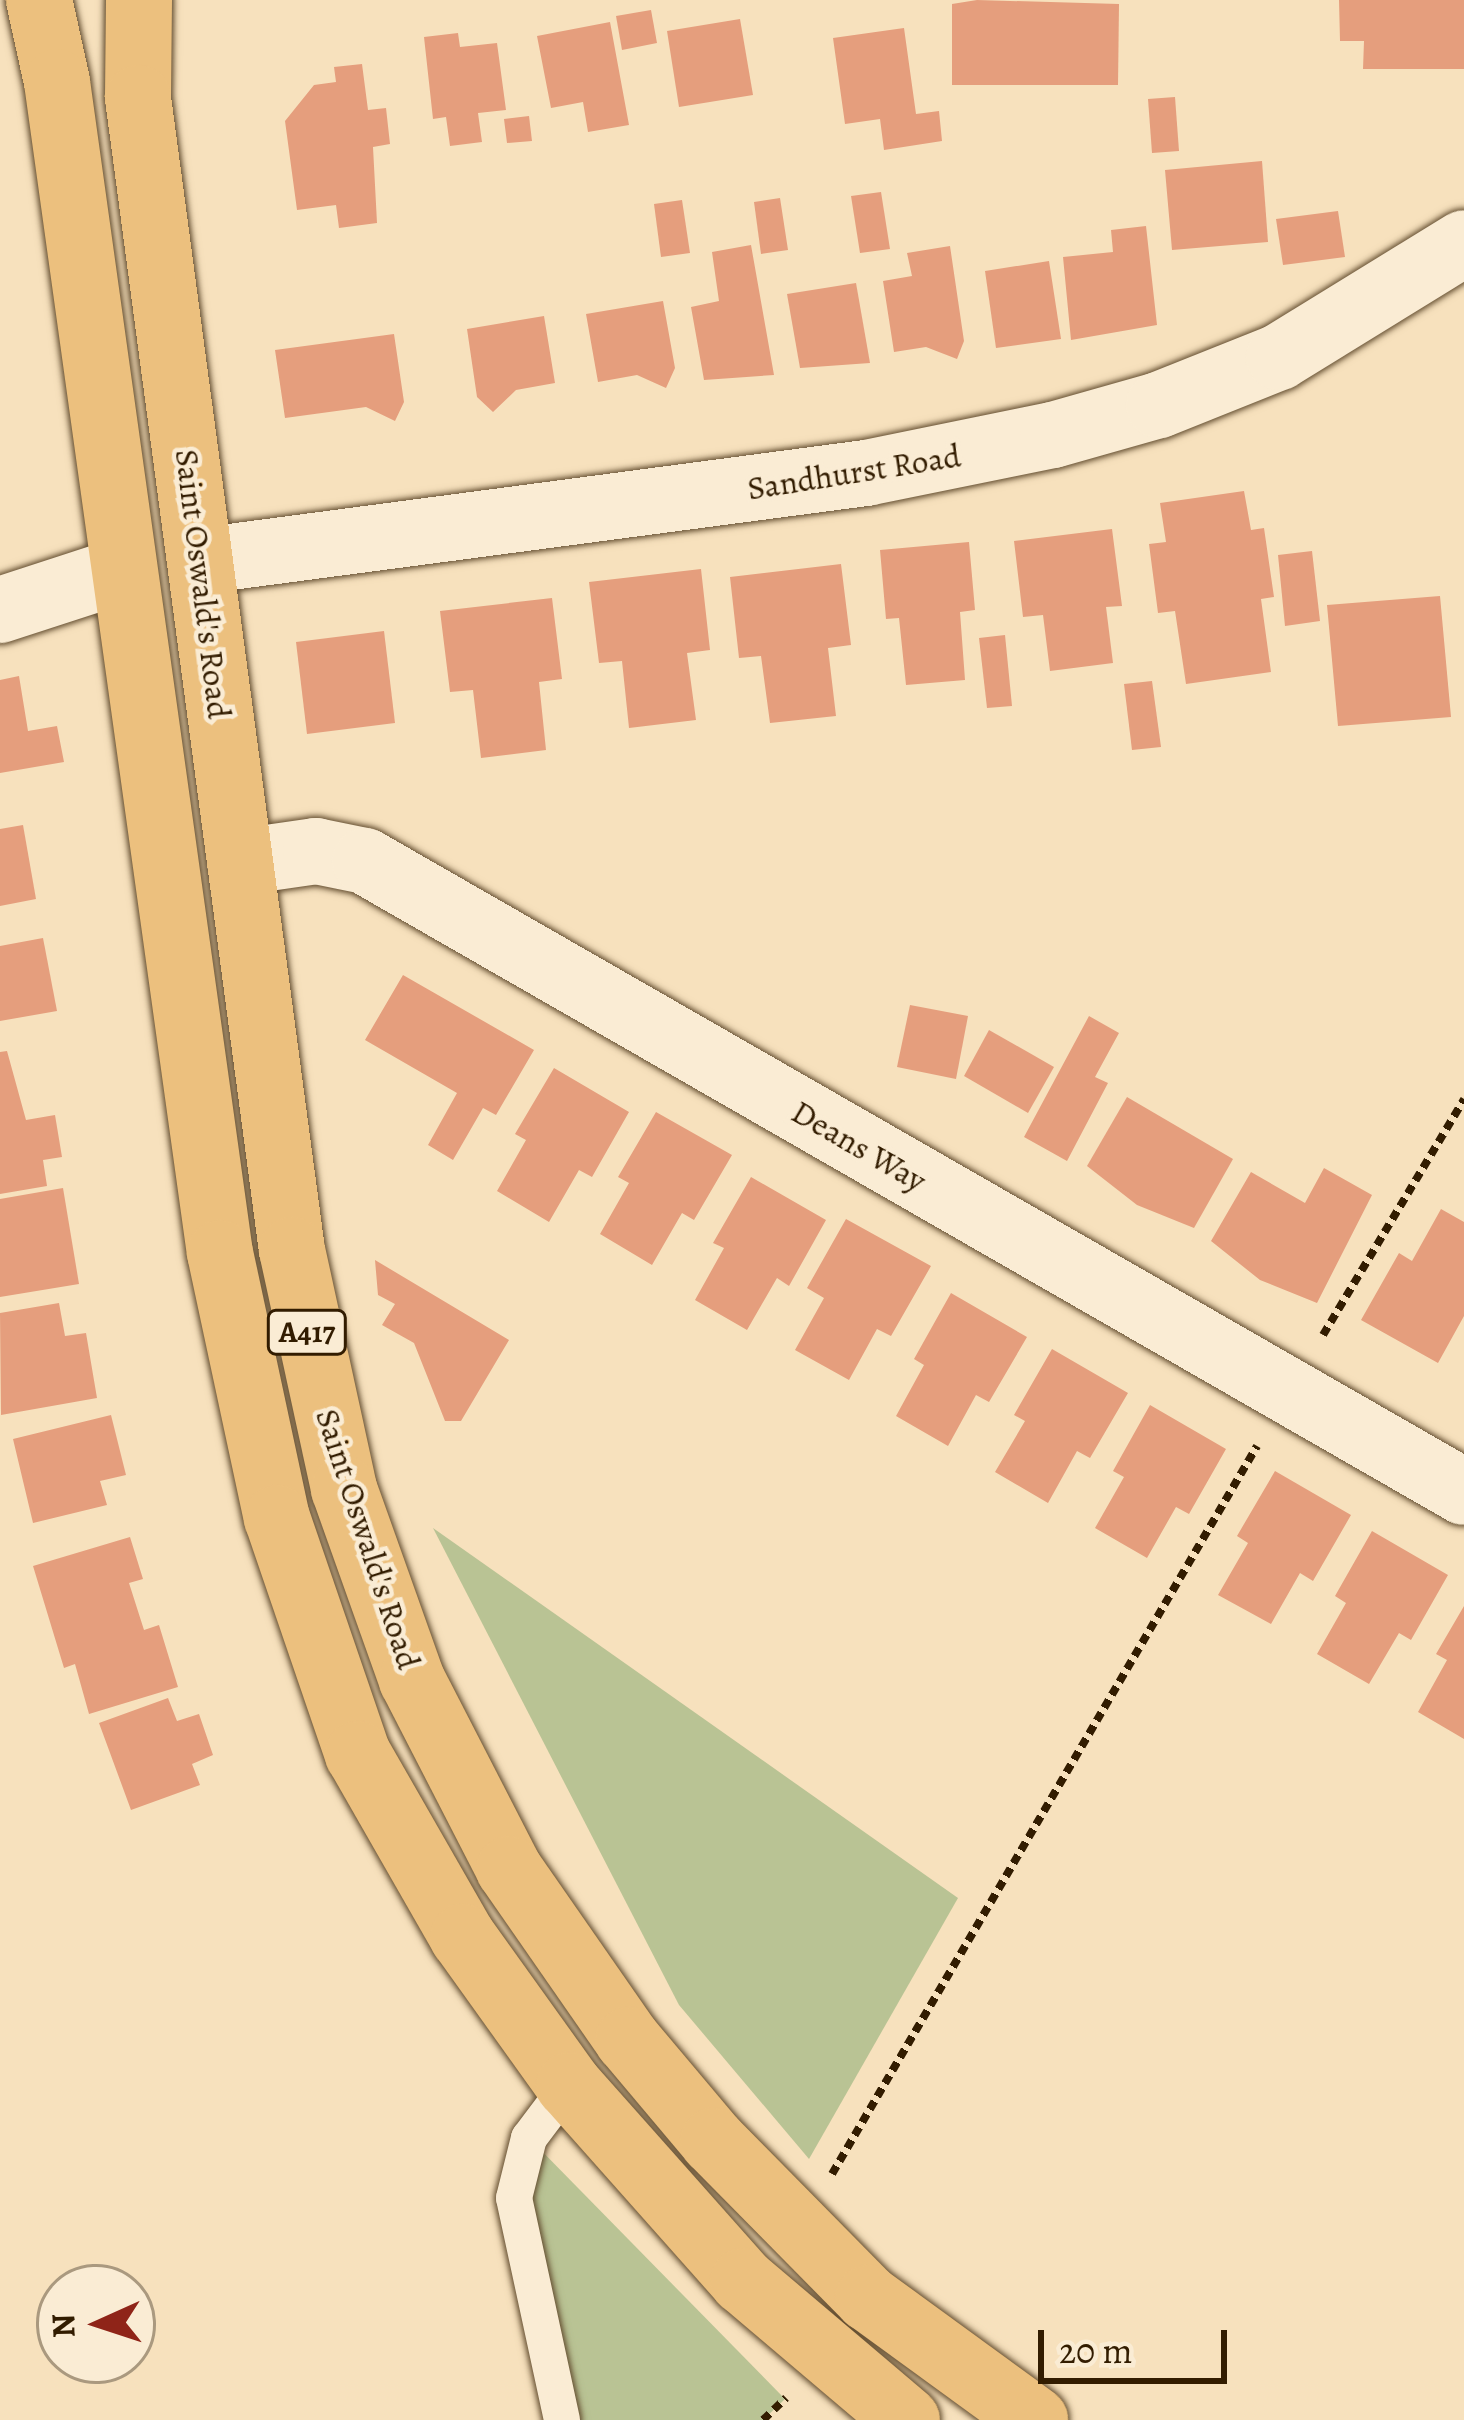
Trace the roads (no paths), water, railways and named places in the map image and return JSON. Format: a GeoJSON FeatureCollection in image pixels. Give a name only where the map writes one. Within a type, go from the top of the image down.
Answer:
{"type":"FeatureCollection","features":[{"type":"Feature","properties":{"kind":"main road","name":"A417"},"geometry":{"type":"LineString","coordinates":[[39,0],[220,1253],[277,1518],[358,1754],[463,1937],[569,2085],[743,2281],[907,2420]]}},
{"type":"Feature","properties":{"kind":"main road","name":"Saint Oswald's Road"},"geometry":{"type":"LineString","coordinates":[[140,0],[138,98],[311,1353],[344,1489],[412,1681],[509,1869],[615,2023],[800,2230],[868,2298],[1035,2420]]}},
{"type":"Feature","properties":{"kind":"street","name":"Sandhurst Road"},"geometry":{"type":"LineString","coordinates":[[200,561],[866,473],[1053,435],[1159,405],[1280,357],[1464,243]]}},
{"type":"Feature","properties":{"kind":"street"},"geometry":{"type":"LineString","coordinates":[[0,610],[123,570]]}},
{"type":"Feature","properties":{"kind":"street","name":"Deans Way"},"geometry":{"type":"LineString","coordinates":[[240,862],[316,851],[365,861],[1464,1492]]}},
{"type":"Feature","properties":{"kind":"lane"},"geometry":{"type":"LineString","coordinates":[[562,2420],[514,2198],[529,2138],[569,2085]]}}]}
